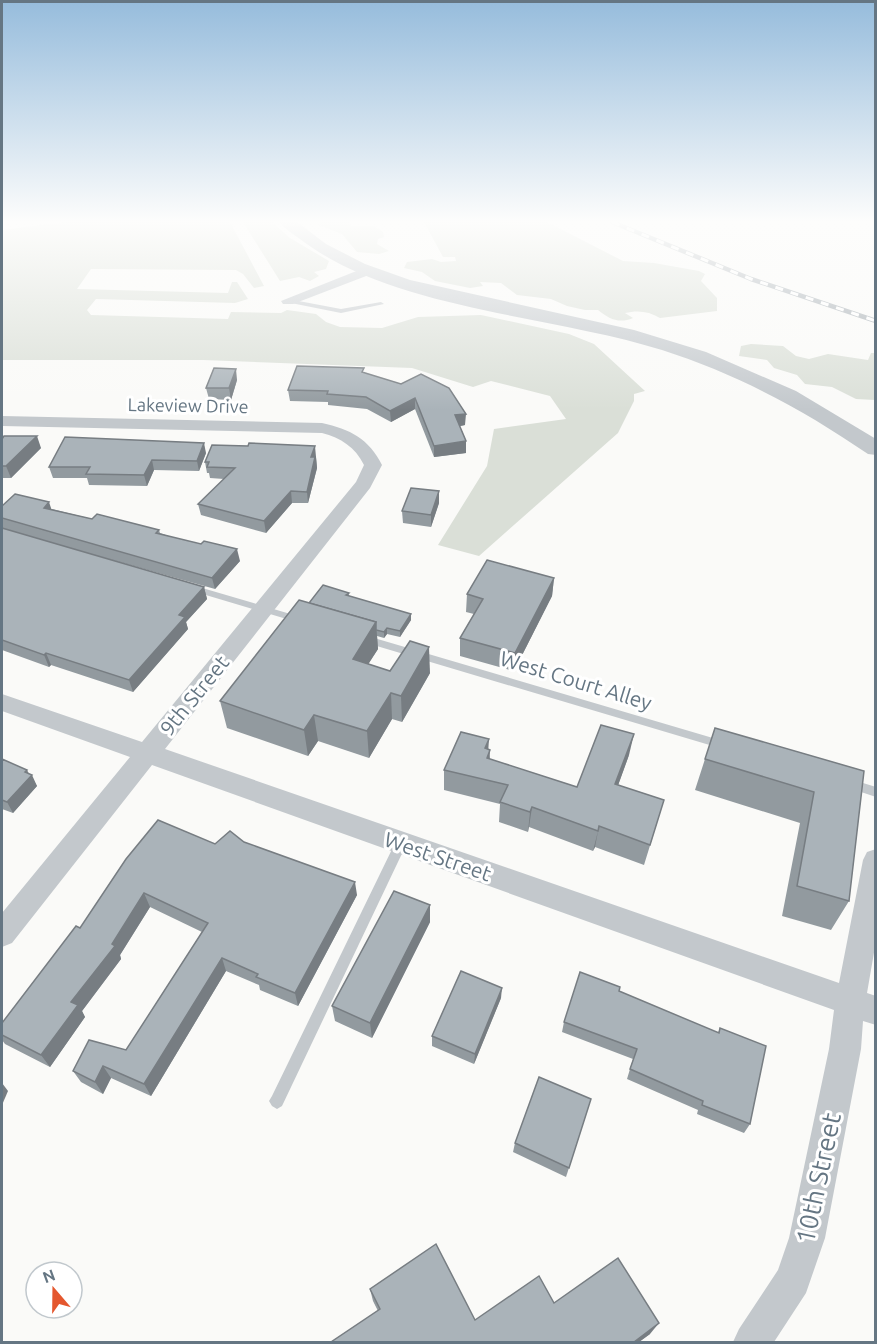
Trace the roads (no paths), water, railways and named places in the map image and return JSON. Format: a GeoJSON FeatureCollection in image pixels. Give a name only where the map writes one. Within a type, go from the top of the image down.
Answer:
{"type":"FeatureCollection","features":[{"type":"Feature","properties":{"kind":"street"},"geometry":{"type":"LineString","coordinates":[[288,301],[331,285]]}},
{"type":"Feature","properties":{"kind":"street"},"geometry":{"type":"LineString","coordinates":[[416,285],[442,293],[613,330],[699,355],[777,388],[813,407],[876,449]]}},
{"type":"Feature","properties":{"kind":"street","name":"Lakeview Drive"},"geometry":{"type":"LineString","coordinates":[[2,421],[306,427],[349,436],[366,452]]}},
{"type":"Feature","properties":{"kind":"street","name":"9th Street"},"geometry":{"type":"LineString","coordinates":[[2,934],[370,476],[373,465],[366,452]]}},
{"type":"Feature","properties":{"kind":"street","name":"West Street"},"geometry":{"type":"LineString","coordinates":[[2,702],[863,1006]]}},
{"type":"Feature","properties":{"kind":"street","name":"10th Street"},"geometry":{"type":"LineString","coordinates":[[752,1342],[793,1280],[807,1238],[845,1049],[863,1006],[876,860]]}},
{"type":"Feature","properties":{"kind":"lane"},"geometry":{"type":"LineString","coordinates":[[288,301],[341,311],[381,304]]}},
{"type":"Feature","properties":{"kind":"lane"},"geometry":{"type":"LineString","coordinates":[[177,584],[315,624]]}},
{"type":"Feature","properties":{"kind":"lane","name":"West Court Alley"},"geometry":{"type":"LineString","coordinates":[[349,634],[730,748]]}},
{"type":"Feature","properties":{"kind":"lane"},"geometry":{"type":"LineString","coordinates":[[842,782],[876,792]]}},
{"type":"Feature","properties":{"kind":"lane"},"geometry":{"type":"LineString","coordinates":[[277,1101],[401,843]]}},
{"type":"Feature","properties":{"kind":"railway"},"geometry":{"type":"LineString","coordinates":[[768,285],[876,321]]}}]}
